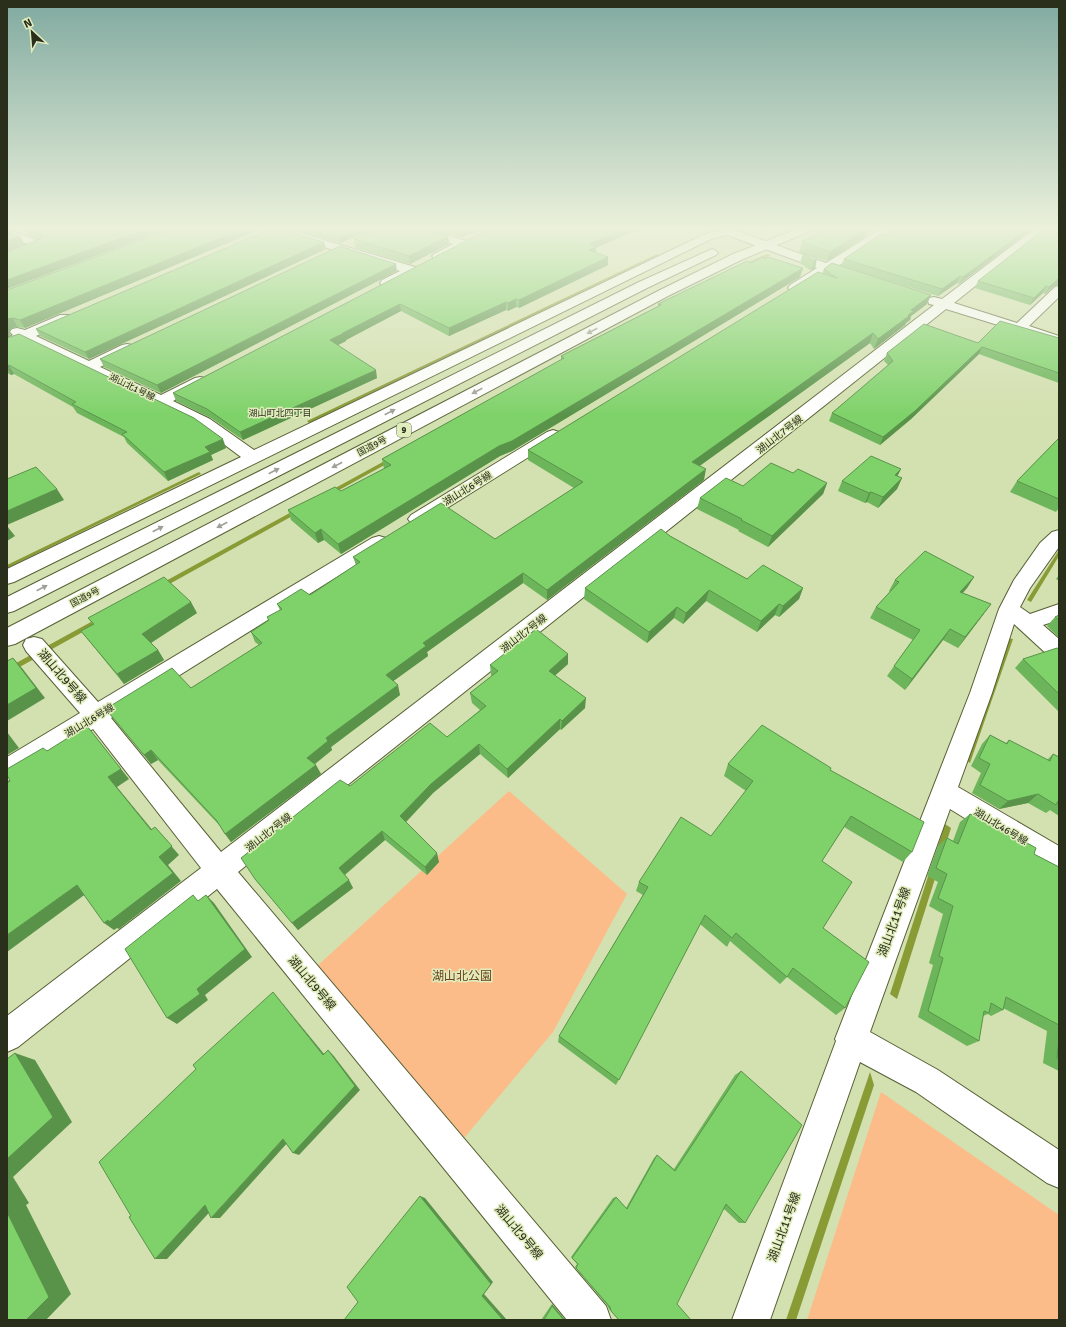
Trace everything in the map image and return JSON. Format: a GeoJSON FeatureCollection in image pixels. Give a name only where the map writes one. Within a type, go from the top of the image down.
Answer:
{"type":"FeatureCollection","features":[{"type":"Feature","properties":{"kind":"main road"},"geometry":{"type":"LineString","coordinates":[[7,577],[586,292]]}},
{"type":"Feature","properties":{"kind":"main road","name":"9"},"geometry":{"type":"LineString","coordinates":[[7,606],[629,292]]}},
{"type":"Feature","properties":{"kind":"main road","name":"国道9号"},"geometry":{"type":"LineString","coordinates":[[21,642],[666,292]]}},
{"type":"Feature","properties":{"kind":"main road"},"geometry":{"type":"LineString","coordinates":[[780,296],[789,292]]}},
{"type":"Feature","properties":{"kind":"main road","name":"湖山北7号線"},"geometry":{"type":"LineString","coordinates":[[7,1036],[961,292]]}},
{"type":"Feature","properties":{"kind":"main road"},"geometry":{"type":"LineString","coordinates":[[1019,328],[1057,292]]}},
{"type":"Feature","properties":{"kind":"main road"},"geometry":{"type":"LineString","coordinates":[[922,298],[1059,340]]}},
{"type":"Feature","properties":{"kind":"main road"},"geometry":{"type":"LineString","coordinates":[[7,343],[75,314]]}},
{"type":"Feature","properties":{"kind":"main road","name":"湖山北1号線"},"geometry":{"type":"LineString","coordinates":[[7,326],[24,336],[90,366],[204,422],[252,457]]}},
{"type":"Feature","properties":{"kind":"main road"},"geometry":{"type":"LineString","coordinates":[[90,366],[140,342]]}},
{"type":"Feature","properties":{"kind":"main road"},"geometry":{"type":"LineString","coordinates":[[162,401],[210,376]]}},
{"type":"Feature","properties":{"kind":"main road","name":"湖山北6号線"},"geometry":{"type":"LineString","coordinates":[[7,770],[570,425]]}},
{"type":"Feature","properties":{"kind":"main road","name":"湖山北11号線"},"geometry":{"type":"LineString","coordinates":[[751,1320],[851,1039],[943,791],[981,693],[1018,616],[1021,585],[1047,548],[1059,536]]}},
{"type":"Feature","properties":{"kind":"main road"},"geometry":{"type":"LineString","coordinates":[[1018,616],[1059,612]]}},
{"type":"Feature","properties":{"kind":"main road"},"geometry":{"type":"LineString","coordinates":[[1018,616],[1059,652]]}},
{"type":"Feature","properties":{"kind":"main road","name":"湖山北9号線"},"geometry":{"type":"LineString","coordinates":[[21,642],[96,716],[219,870],[592,1320]]}},
{"type":"Feature","properties":{"kind":"main road","name":"湖山北46号線"},"geometry":{"type":"LineString","coordinates":[[943,791],[1059,861]]}},
{"type":"Feature","properties":{"kind":"main road"},"geometry":{"type":"LineString","coordinates":[[851,1039],[928,1081],[1059,1171]]}},
{"type":"Feature","properties":{"kind":"green space","name":"湖山北公園"},"geometry":{"type":"Polygon","coordinates":[[[509,791],[627,894],[553,1032],[464,1138],[315,968],[509,791]]]}},
{"type":"Feature","properties":{"kind":"green space"},"geometry":{"type":"Polygon","coordinates":[[[881,1092],[1059,1215],[1059,1320],[807,1320],[881,1092]]]}},
{"type":"Feature","properties":{"kind":"shaded area"},"geometry":{"type":"Polygon","coordinates":[[[578,292],[582,292],[309,423],[307,421],[578,292]]]}},
{"type":"Feature","properties":{"kind":"shaded area"},"geometry":{"type":"Polygon","coordinates":[[[693,292],[697,292],[7,674],[7,668],[693,292]]]}},
{"type":"Feature","properties":{"kind":"shaded area"},"geometry":{"type":"Polygon","coordinates":[[[199,472],[201,474],[7,568],[7,565],[199,472]]]}},
{"type":"Feature","properties":{"kind":"shaded area"},"geometry":{"type":"Polygon","coordinates":[[[1059,550],[1059,556],[1031,602],[1027,600],[1059,550]]]}},
{"type":"Feature","properties":{"kind":"shaded area"},"geometry":{"type":"Polygon","coordinates":[[[1008,638],[1013,639],[970,763],[967,761],[1008,638]]]}},
{"type":"Feature","properties":{"kind":"shaded area"},"geometry":{"type":"Polygon","coordinates":[[[945,824],[951,828],[897,999],[890,994],[945,824]]]}},
{"type":"Feature","properties":{"kind":"shaded area"},"geometry":{"type":"Polygon","coordinates":[[[870,1072],[874,1085],[796,1320],[786,1320],[870,1072]]]}},
{"type":"Feature","properties":{"kind":"building"},"geometry":{"type":"Polygon","coordinates":[[[7,292],[89,292],[20,320],[13,318],[7,319],[7,292]]]}},
{"type":"Feature","properties":{"kind":"building"},"geometry":{"type":"Polygon","coordinates":[[[123,292],[216,292],[85,352],[36,329],[123,292]]]}},
{"type":"Feature","properties":{"kind":"building"},"geometry":{"type":"Polygon","coordinates":[[[242,292],[341,292],[157,385],[100,359],[242,292]]]}},
{"type":"Feature","properties":{"kind":"building"},"geometry":{"type":"Polygon","coordinates":[[[368,292],[536,292],[519,300],[516,299],[508,303],[506,302],[449,328],[400,304],[330,340],[376,370],[240,432],[207,409],[173,393],[368,292]]]}},
{"type":"Feature","properties":{"kind":"building"},"geometry":{"type":"Polygon","coordinates":[[[683,292],[763,292],[512,441],[499,446],[338,544],[321,529],[315,533],[288,510],[335,487],[341,491],[391,465],[382,459],[564,358],[561,356],[661,305],[658,304],[683,292]]]}},
{"type":"Feature","properties":{"kind":"building"},"geometry":{"type":"Polygon","coordinates":[[[786,292],[921,292],[931,295],[911,310],[914,311],[908,315],[909,316],[878,339],[873,333],[692,462],[706,469],[547,590],[523,573],[423,643],[426,646],[386,675],[398,685],[326,738],[328,741],[307,758],[316,765],[225,834],[217,821],[151,750],[144,755],[109,713],[115,709],[112,705],[172,668],[191,688],[262,643],[251,632],[269,620],[267,617],[282,609],[277,604],[301,589],[310,595],[360,562],[353,557],[441,503],[495,539],[583,482],[528,450],[786,292]]]}},
{"type":"Feature","properties":{"kind":"building"},"geometry":{"type":"Polygon","coordinates":[[[1014,292],[1040,292],[1034,298],[1014,292]]]}},
{"type":"Feature","properties":{"kind":"building"},"geometry":{"type":"Polygon","coordinates":[[[1000,321],[1059,338],[1059,373],[982,347],[915,411],[883,437],[832,413],[893,361],[887,353],[924,324],[978,343],[1000,321]]]}},
{"type":"Feature","properties":{"kind":"building"},"geometry":{"type":"Polygon","coordinates":[[[19,334],[194,418],[223,439],[205,447],[210,452],[164,472],[122,434],[127,432],[72,404],[76,402],[9,365],[7,366],[7,338],[19,334]]]}},
{"type":"Feature","properties":{"kind":"building"},"geometry":{"type":"Polygon","coordinates":[[[1059,438],[1059,499],[1017,481],[1059,438]]]}},
{"type":"Feature","properties":{"kind":"building"},"geometry":{"type":"Polygon","coordinates":[[[871,456],[901,469],[895,475],[902,478],[883,497],[871,492],[869,493],[842,481],[871,456]]]}},
{"type":"Feature","properties":{"kind":"building"},"geometry":{"type":"Polygon","coordinates":[[[771,463],[793,473],[798,469],[827,483],[772,536],[700,498],[726,478],[743,486],[771,463]]]}},
{"type":"Feature","properties":{"kind":"building"},"geometry":{"type":"Polygon","coordinates":[[[36,467],[57,489],[7,511],[7,479],[36,467]]]}},
{"type":"Feature","properties":{"kind":"building"},"geometry":{"type":"Polygon","coordinates":[[[661,529],[670,536],[747,579],[763,565],[803,588],[783,606],[779,604],[761,621],[709,590],[686,613],[677,607],[649,632],[585,588],[661,529]]]}},
{"type":"Feature","properties":{"kind":"building"},"geometry":{"type":"Polygon","coordinates":[[[925,551],[974,577],[960,592],[991,604],[965,637],[950,629],[912,679],[894,666],[920,630],[876,607],[899,582],[895,580],[925,551]]]}},
{"type":"Feature","properties":{"kind":"building"},"geometry":{"type":"Polygon","coordinates":[[[164,577],[191,602],[142,634],[158,650],[117,674],[81,631],[94,624],[88,618],[164,577]]]}},
{"type":"Feature","properties":{"kind":"building"},"geometry":{"type":"Polygon","coordinates":[[[536,629],[568,654],[549,671],[586,698],[562,721],[560,719],[507,769],[479,744],[431,784],[400,816],[437,853],[425,867],[382,831],[339,868],[349,880],[292,923],[255,879],[241,858],[340,780],[350,786],[430,723],[447,737],[486,706],[470,693],[498,671],[490,665],[536,629]]]}},
{"type":"Feature","properties":{"kind":"building"},"geometry":{"type":"Polygon","coordinates":[[[1057,648],[1059,649],[1059,694],[1023,659],[1057,648]]]}},
{"type":"Feature","properties":{"kind":"building"},"geometry":{"type":"Polygon","coordinates":[[[13,658],[36,688],[7,705],[7,661],[13,658]]]}},
{"type":"Feature","properties":{"kind":"building"},"geometry":{"type":"Polygon","coordinates":[[[762,725],[831,768],[830,770],[924,822],[912,852],[851,816],[822,861],[852,882],[823,928],[869,962],[845,1008],[793,968],[787,977],[736,933],[732,938],[705,915],[619,1080],[559,1036],[648,887],[639,882],[681,817],[711,836],[753,781],[728,764],[762,725]]]}},
{"type":"Feature","properties":{"kind":"building"},"geometry":{"type":"Polygon","coordinates":[[[87,726],[121,769],[108,777],[151,830],[155,827],[172,846],[159,857],[173,873],[109,922],[108,920],[104,923],[77,885],[7,935],[7,783],[10,781],[7,775],[7,769],[43,748],[47,751],[87,726]]]}},
{"type":"Feature","properties":{"kind":"building"},"geometry":{"type":"Polygon","coordinates":[[[990,735],[1007,744],[1009,740],[1050,761],[1053,754],[1059,757],[1059,801],[1056,805],[1038,794],[1008,801],[980,785],[990,764],[979,758],[990,735]]]}},
{"type":"Feature","properties":{"kind":"building"},"geometry":{"type":"Polygon","coordinates":[[[970,814],[1036,848],[1034,854],[1059,867],[1059,1025],[1006,997],[1003,1010],[991,1003],[989,1013],[984,1011],[979,1041],[928,1011],[943,958],[939,956],[953,906],[938,898],[947,874],[936,868],[947,838],[958,844],[970,814]]]}},
{"type":"Feature","properties":{"kind":"building"},"geometry":{"type":"Polygon","coordinates":[[[193,895],[198,901],[206,895],[245,949],[197,989],[200,994],[167,1018],[125,949],[193,895]]]}},
{"type":"Feature","properties":{"kind":"building"},"geometry":{"type":"Polygon","coordinates":[[[273,992],[323,1055],[328,1050],[355,1086],[293,1153],[283,1139],[211,1218],[205,1205],[155,1259],[129,1217],[131,1216],[99,1162],[196,1069],[193,1065],[273,992]]]}},
{"type":"Feature","properties":{"kind":"building"},"geometry":{"type":"Polygon","coordinates":[[[1059,1039],[1059,1059],[1057,1058],[1059,1039]]]}},
{"type":"Feature","properties":{"kind":"building"},"geometry":{"type":"Polygon","coordinates":[[[15,1053],[53,1117],[7,1159],[7,1059],[15,1053]]]}},
{"type":"Feature","properties":{"kind":"building"},"geometry":{"type":"Polygon","coordinates":[[[741,1071],[802,1125],[745,1223],[726,1204],[677,1304],[691,1320],[619,1320],[611,1311],[610,1307],[576,1268],[578,1264],[572,1258],[616,1197],[627,1209],[657,1155],[675,1171],[741,1071]]]}},
{"type":"Feature","properties":{"kind":"building"},"geometry":{"type":"Polygon","coordinates":[[[420,1196],[491,1284],[482,1296],[503,1320],[344,1320],[358,1302],[347,1287],[420,1196]]]}},
{"type":"Feature","properties":{"kind":"building"},"geometry":{"type":"Polygon","coordinates":[[[7,1212],[49,1297],[26,1320],[7,1320],[7,1212]]]}},
{"type":"Feature","properties":{"kind":"building"},"geometry":{"type":"Polygon","coordinates":[[[552,1306],[564,1320],[544,1320],[552,1306]]]}},
{"type":"Feature","properties":{"kind":"district","name":"湖山町北四丁目"},"geometry":{"type":"Point","coordinates":[280,413]}}]}
